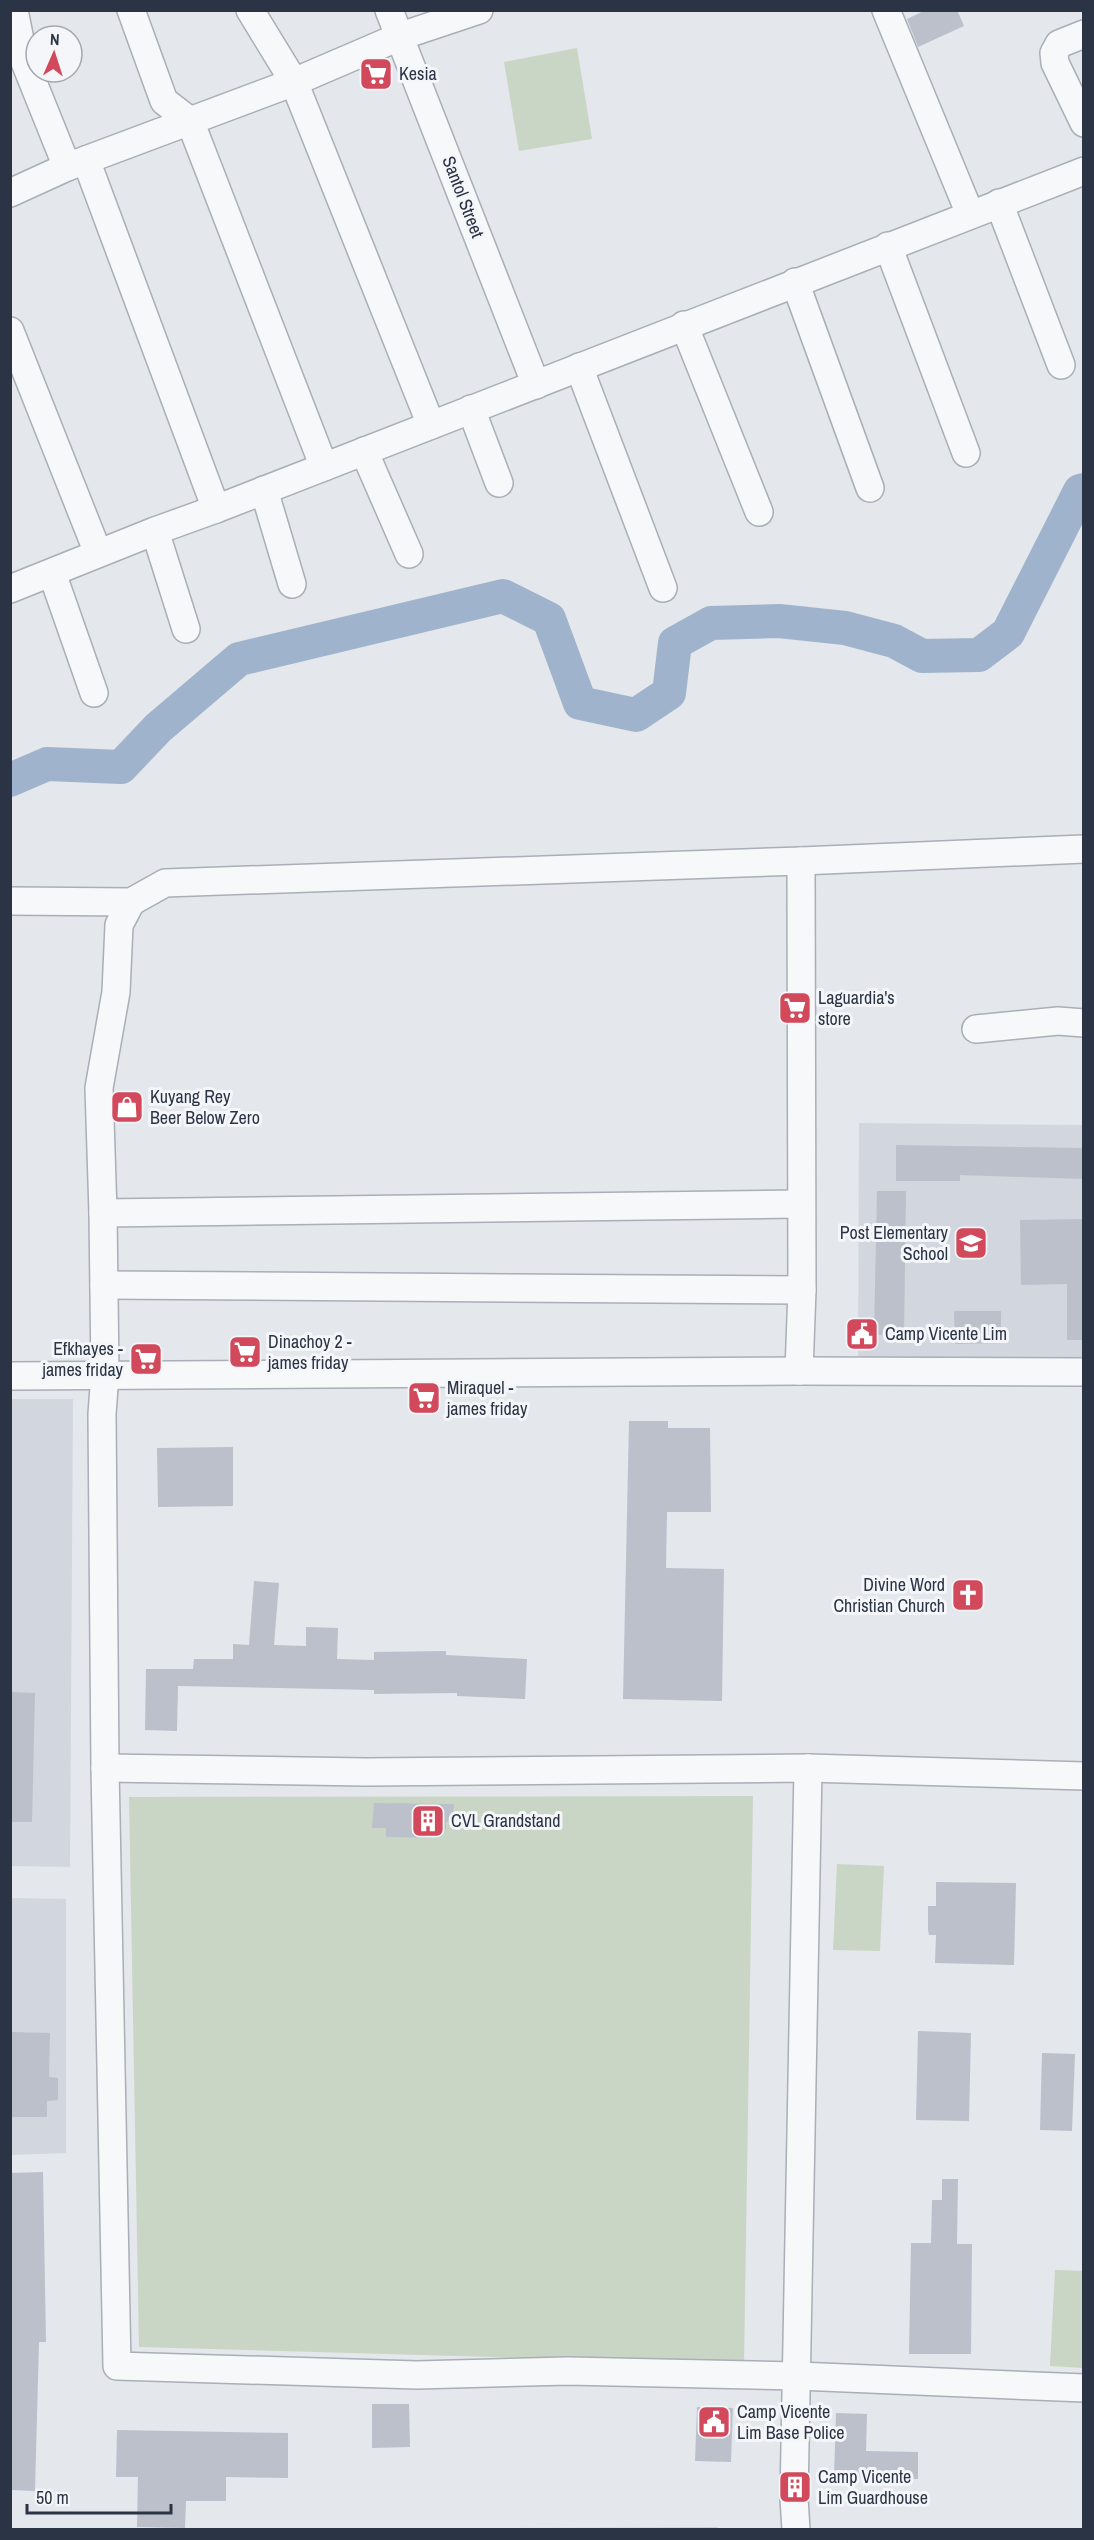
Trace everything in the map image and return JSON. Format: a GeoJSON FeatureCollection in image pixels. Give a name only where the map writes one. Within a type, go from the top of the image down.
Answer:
{"type":"FeatureCollection","features":[{"type":"Feature","properties":{"kind":"street"},"geometry":{"type":"LineString","coordinates":[[14,10],[24,60],[77,164],[216,509]]}},
{"type":"Feature","properties":{"kind":"street"},"geometry":{"type":"LineString","coordinates":[[131,10],[165,101],[190,121],[324,467]]}},
{"type":"Feature","properties":{"kind":"street"},"geometry":{"type":"LineString","coordinates":[[250,10],[294,82],[431,425]]}},
{"type":"Feature","properties":{"kind":"street","name":"Santol Street"},"geometry":{"type":"LineString","coordinates":[[389,10],[536,384]]}},
{"type":"Feature","properties":{"kind":"street"},"geometry":{"type":"LineString","coordinates":[[10,193],[77,164],[294,82],[401,36],[479,10]]}},
{"type":"Feature","properties":{"kind":"street"},"geometry":{"type":"LineString","coordinates":[[886,10],[970,214]]}},
{"type":"Feature","properties":{"kind":"street"},"geometry":{"type":"LineString","coordinates":[[1083,34],[1059,44],[1054,53],[1055,63],[1083,123]]}},
{"type":"Feature","properties":{"kind":"street"},"geometry":{"type":"LineString","coordinates":[[10,590],[98,553],[1083,171]]}},
{"type":"Feature","properties":{"kind":"street"},"geometry":{"type":"LineString","coordinates":[[999,203],[1061,365]]}},
{"type":"Feature","properties":{"kind":"street"},"geometry":{"type":"LineString","coordinates":[[888,246],[966,453]]}},
{"type":"Feature","properties":{"kind":"street"},"geometry":{"type":"LineString","coordinates":[[795,282],[870,488]]}},
{"type":"Feature","properties":{"kind":"street"},"geometry":{"type":"LineString","coordinates":[[684,325],[759,512]]}},
{"type":"Feature","properties":{"kind":"street"},"geometry":{"type":"LineString","coordinates":[[10,331],[98,553]]}},
{"type":"Feature","properties":{"kind":"street"},"geometry":{"type":"LineString","coordinates":[[579,367],[663,588]]}},
{"type":"Feature","properties":{"kind":"street"},"geometry":{"type":"LineString","coordinates":[[471,409],[499,483]]}},
{"type":"Feature","properties":{"kind":"street"},"geometry":{"type":"LineString","coordinates":[[364,451],[410,554]]}},
{"type":"Feature","properties":{"kind":"street"},"geometry":{"type":"LineString","coordinates":[[264,490],[292,584]]}},
{"type":"Feature","properties":{"kind":"street"},"geometry":{"type":"LineString","coordinates":[[155,531],[186,629]]}},
{"type":"Feature","properties":{"kind":"street"},"geometry":{"type":"LineString","coordinates":[[52,573],[94,693]]}},
{"type":"Feature","properties":{"kind":"street"},"geometry":{"type":"LineString","coordinates":[[10,901],[130,902],[165,883],[801,861],[1082,844]]}},
{"type":"Feature","properties":{"kind":"street"},"geometry":{"type":"LineString","coordinates":[[799,1371],[802,1290],[801,861]]}},
{"type":"Feature","properties":{"kind":"street"},"geometry":{"type":"LineString","coordinates":[[130,902],[119,925],[116,992],[99,1088],[105,1374],[102,1414],[105,1768],[117,2366],[417,2375],[568,2371],[798,2376],[1083,2388]]}},
{"type":"Feature","properties":{"kind":"street"},"geometry":{"type":"LineString","coordinates":[[976,1029],[1058,1021],[1083,1023]]}},
{"type":"Feature","properties":{"kind":"street"},"geometry":{"type":"LineString","coordinates":[[103,1213],[800,1204]]}},
{"type":"Feature","properties":{"kind":"street"},"geometry":{"type":"LineString","coordinates":[[104,1284],[802,1290]]}},
{"type":"Feature","properties":{"kind":"street"},"geometry":{"type":"LineString","coordinates":[[10,1376],[799,1371],[1083,1372]]}},
{"type":"Feature","properties":{"kind":"street"},"geometry":{"type":"LineString","coordinates":[[105,1768],[378,1772],[808,1768],[1083,1776]]}},
{"type":"Feature","properties":{"kind":"street"},"geometry":{"type":"LineString","coordinates":[[796,2529],[794,2498],[808,1768]]}},
{"type":"Feature","properties":{"kind":"shaded area","name":"Post Elementary School"},"geometry":{"type":"Polygon","coordinates":[[[859,1123],[1083,1125],[1083,1360],[858,1363],[859,1123]]]}},
{"type":"Feature","properties":{"kind":"shaded area"},"geometry":{"type":"Polygon","coordinates":[[[11,1399],[73,1399],[70,1867],[11,1866],[11,1399]]]}},
{"type":"Feature","properties":{"kind":"shaded area"},"geometry":{"type":"Polygon","coordinates":[[[10,1898],[66,1899],[66,2153],[11,2155],[10,1898]]]}},
{"type":"Feature","properties":{"kind":"green space"},"geometry":{"type":"Polygon","coordinates":[[[577,48],[592,139],[519,151],[504,62],[577,48]]]}},
{"type":"Feature","properties":{"kind":"green space"},"geometry":{"type":"Polygon","coordinates":[[[753,1796],[744,2364],[139,2347],[129,1797],[753,1796]]]}},
{"type":"Feature","properties":{"kind":"green space"},"geometry":{"type":"Polygon","coordinates":[[[837,1864],[884,1866],[880,1951],[833,1950],[837,1864]]]}},
{"type":"Feature","properties":{"kind":"green space"},"geometry":{"type":"Polygon","coordinates":[[[1055,2270],[1083,2271],[1083,2368],[1050,2366],[1055,2270]]]}},
{"type":"Feature","properties":{"kind":"green space"},"geometry":{"type":"Polygon","coordinates":[[[718,2527],[718,2530],[482,2529],[512,2528],[718,2527]]]}},
{"type":"Feature","properties":{"kind":"building"},"geometry":{"type":"Polygon","coordinates":[[[926,10],[957,10],[964,26],[918,47],[907,19],[926,10]]]}},
{"type":"Feature","properties":{"kind":"building"},"geometry":{"type":"Polygon","coordinates":[[[896,1145],[1083,1148],[1083,1179],[960,1175],[960,1181],[896,1181],[896,1145]]]}},
{"type":"Feature","properties":{"kind":"building"},"geometry":{"type":"Polygon","coordinates":[[[877,1191],[906,1191],[904,1335],[874,1335],[877,1191]]]}},
{"type":"Feature","properties":{"kind":"building"},"geometry":{"type":"Polygon","coordinates":[[[1083,1219],[1083,1340],[1067,1340],[1067,1284],[1021,1285],[1020,1220],[1083,1219]]]}},
{"type":"Feature","properties":{"kind":"building"},"geometry":{"type":"Polygon","coordinates":[[[954,1311],[1001,1311],[1001,1343],[955,1344],[954,1311]]]}},
{"type":"Feature","properties":{"kind":"building"},"geometry":{"type":"Polygon","coordinates":[[[629,1421],[668,1421],[668,1428],[710,1428],[711,1512],[667,1512],[666,1568],[724,1569],[722,1701],[623,1699],[629,1421]]]}},
{"type":"Feature","properties":{"kind":"building"},"geometry":{"type":"Polygon","coordinates":[[[233,1447],[233,1506],[158,1507],[157,1448],[233,1447]]]}},
{"type":"Feature","properties":{"kind":"building"},"geometry":{"type":"Polygon","coordinates":[[[254,1581],[279,1583],[274,1645],[306,1646],[306,1627],[338,1628],[337,1659],[374,1660],[374,1652],[446,1651],[446,1655],[527,1659],[525,1699],[457,1696],[457,1693],[374,1694],[374,1690],[178,1686],[177,1731],[145,1730],[146,1669],[193,1669],[194,1659],[233,1659],[233,1644],[249,1645],[254,1581]]]}},
{"type":"Feature","properties":{"kind":"building"},"geometry":{"type":"Polygon","coordinates":[[[10,1692],[35,1693],[32,1822],[10,1822],[10,1692]]]}},
{"type":"Feature","properties":{"kind":"building"},"geometry":{"type":"Polygon","coordinates":[[[374,1803],[454,1804],[453,1822],[446,1822],[446,1830],[431,1829],[431,1838],[386,1837],[386,1828],[372,1828],[374,1803]]]}},
{"type":"Feature","properties":{"kind":"building"},"geometry":{"type":"Polygon","coordinates":[[[936,1882],[1016,1883],[1014,1965],[935,1963],[936,1935],[929,1935],[928,1906],[936,1906],[936,1882]]]}},
{"type":"Feature","properties":{"kind":"building"},"geometry":{"type":"Polygon","coordinates":[[[918,2031],[971,2033],[969,2121],[916,2120],[918,2031]]]}},
{"type":"Feature","properties":{"kind":"building"},"geometry":{"type":"Polygon","coordinates":[[[10,2032],[50,2033],[49,2077],[58,2078],[58,2100],[47,2101],[47,2117],[10,2117],[10,2032]]]}},
{"type":"Feature","properties":{"kind":"building"},"geometry":{"type":"Polygon","coordinates":[[[1042,2053],[1075,2054],[1072,2131],[1040,2130],[1042,2053]]]}},
{"type":"Feature","properties":{"kind":"building"},"geometry":{"type":"Polygon","coordinates":[[[43,2172],[46,2342],[39,2342],[35,2491],[10,2490],[10,2173],[43,2172]]]}},
{"type":"Feature","properties":{"kind":"building"},"geometry":{"type":"Polygon","coordinates":[[[942,2179],[958,2179],[957,2244],[972,2244],[971,2354],[909,2354],[911,2243],[931,2243],[932,2200],[942,2200],[942,2179]]]}},
{"type":"Feature","properties":{"kind":"building"},"geometry":{"type":"Polygon","coordinates":[[[372,2404],[409,2404],[410,2447],[372,2448],[372,2404]]]}},
{"type":"Feature","properties":{"kind":"building","name":"Camp Vicente Lim Base Police"},"geometry":{"type":"Polygon","coordinates":[[[697,2407],[733,2408],[731,2462],[695,2461],[697,2407]]]}},
{"type":"Feature","properties":{"kind":"building"},"geometry":{"type":"Polygon","coordinates":[[[836,2413],[867,2414],[866,2451],[918,2452],[918,2479],[834,2477],[836,2413]]]}},
{"type":"Feature","properties":{"kind":"building"},"geometry":{"type":"Polygon","coordinates":[[[117,2430],[288,2433],[288,2478],[226,2477],[226,2501],[186,2501],[185,2528],[137,2527],[138,2477],[116,2477],[117,2430]]]}},
{"type":"Feature","properties":{"kind":"waterway"},"geometry":{"type":"LineString","coordinates":[[10,780],[47,764],[121,767],[158,728],[239,659],[503,596],[549,619],[580,703],[636,715],[669,693],[675,643],[711,623],[779,621],[845,628],[894,641],[922,656],[979,655],[1008,633],[1080,491],[1084,490]]}},
{"type":"Feature","properties":{"kind":"place","name":"Kesia"},"geometry":{"type":"Point","coordinates":[376,74]}},
{"type":"Feature","properties":{"kind":"place","name":"Laguardia's store"},"geometry":{"type":"Point","coordinates":[795,1008]}},
{"type":"Feature","properties":{"kind":"place","name":"Kuyang Rey Beer Below Zero"},"geometry":{"type":"Point","coordinates":[127,1107]}},
{"type":"Feature","properties":{"kind":"place","name":"Post Elementary School"},"geometry":{"type":"Point","coordinates":[971,1243]}},
{"type":"Feature","properties":{"kind":"place","name":"Camp Vicente Lim"},"geometry":{"type":"Point","coordinates":[862,1334]}},
{"type":"Feature","properties":{"kind":"place","name":"Dinachoy 2 - james friday"},"geometry":{"type":"Point","coordinates":[245,1352]}},
{"type":"Feature","properties":{"kind":"place","name":"Efkhayes - james friday"},"geometry":{"type":"Point","coordinates":[146,1359]}},
{"type":"Feature","properties":{"kind":"place","name":"Miraquel - james friday"},"geometry":{"type":"Point","coordinates":[424,1398]}},
{"type":"Feature","properties":{"kind":"place","name":"Divine Word Christian Church"},"geometry":{"type":"Point","coordinates":[968,1595]}},
{"type":"Feature","properties":{"kind":"place","name":"CVL Grandstand"},"geometry":{"type":"Point","coordinates":[428,1821]}},
{"type":"Feature","properties":{"kind":"place","name":"Camp Vicente Lim Base Police"},"geometry":{"type":"Point","coordinates":[714,2422]}},
{"type":"Feature","properties":{"kind":"place","name":"Camp Vicente Lim Guardhouse"},"geometry":{"type":"Point","coordinates":[795,2487]}}]}
